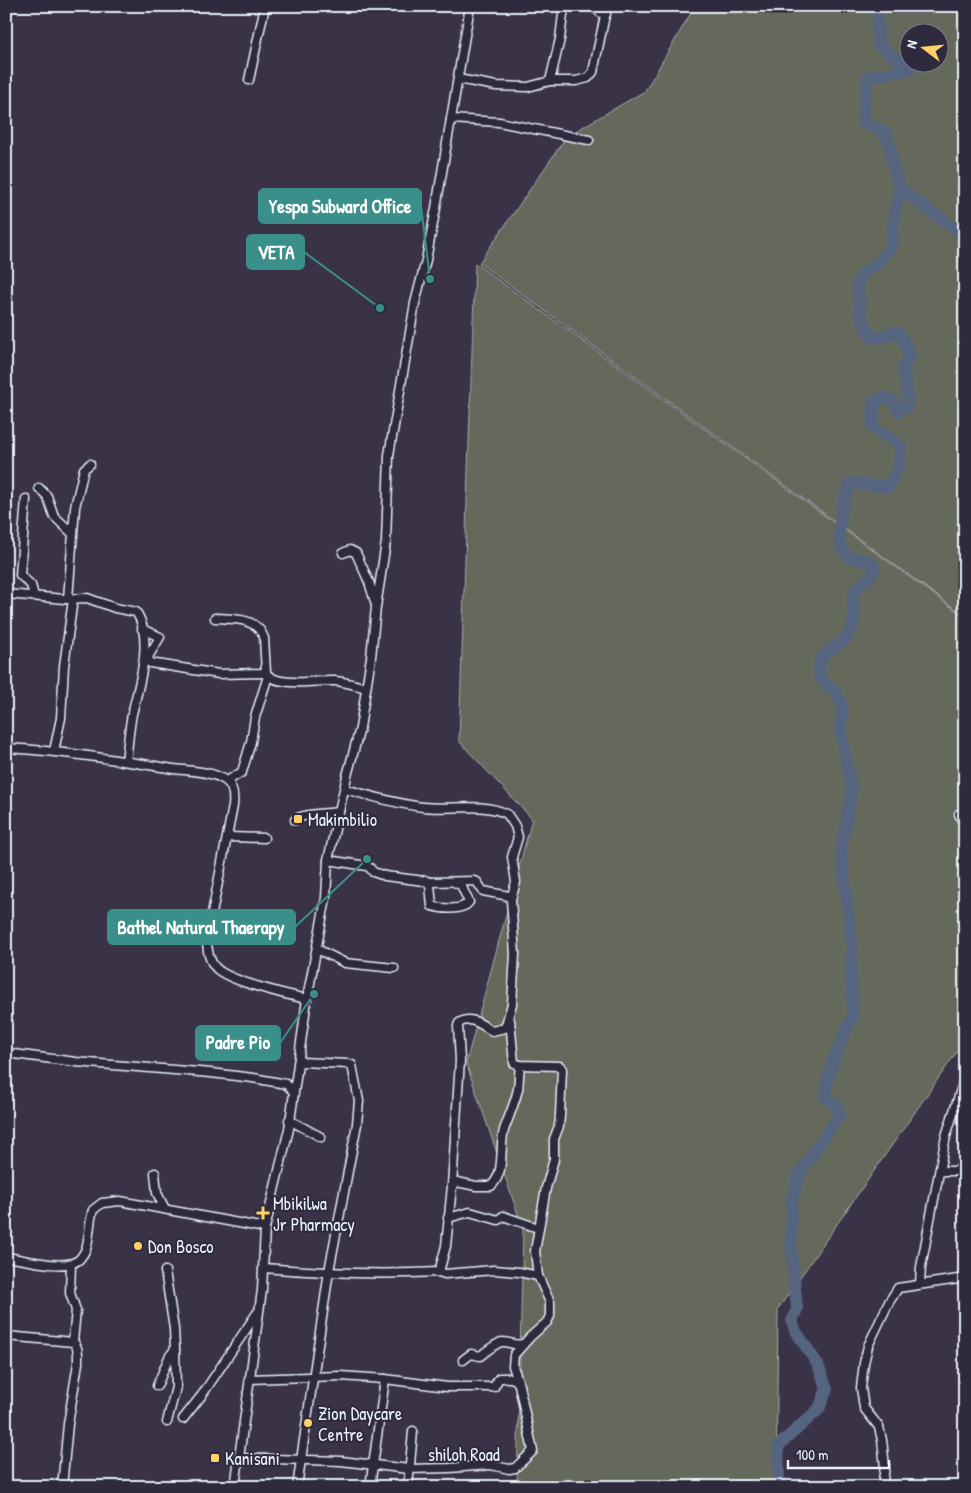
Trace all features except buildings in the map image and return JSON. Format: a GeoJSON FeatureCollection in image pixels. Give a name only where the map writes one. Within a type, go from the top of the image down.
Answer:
{"type":"FeatureCollection","features":[{"type":"Feature","properties":{"kind":"street"},"geometry":{"type":"LineString","coordinates":[[249,80],[265,6]]}},
{"type":"Feature","properties":{"kind":"street"},"geometry":{"type":"LineString","coordinates":[[235,1487],[264,1268],[266,1228],[286,1145],[307,999],[326,898],[328,860],[360,728],[386,542],[390,455],[415,303],[426,260],[470,6]]}},
{"type":"Feature","properties":{"kind":"street"},"geometry":{"type":"LineString","coordinates":[[550,81],[560,39],[564,6]]}},
{"type":"Feature","properties":{"kind":"street"},"geometry":{"type":"LineString","coordinates":[[458,79],[496,86],[528,87],[550,81],[584,80],[590,76],[606,10],[592,6]]}},
{"type":"Feature","properties":{"kind":"street"},"geometry":{"type":"LineString","coordinates":[[451,119],[499,122],[589,140]]}},
{"type":"Feature","properties":{"kind":"street"},"geometry":{"type":"LineString","coordinates":[[54,750],[61,718],[71,599],[73,534],[76,507],[84,469],[90,464]]}},
{"type":"Feature","properties":{"kind":"street"},"geometry":{"type":"LineString","coordinates":[[39,488],[47,496],[54,516],[73,534]]}},
{"type":"Feature","properties":{"kind":"street"},"geometry":{"type":"LineString","coordinates":[[26,499],[20,575],[31,585],[34,596]]}},
{"type":"Feature","properties":{"kind":"street"},"geometry":{"type":"LineString","coordinates":[[343,554],[350,550],[356,553],[369,582],[376,607]]}},
{"type":"Feature","properties":{"kind":"street"},"geometry":{"type":"LineString","coordinates":[[6,594],[93,599],[103,604],[136,612],[141,620],[144,631],[145,646],[131,718],[126,761]]}},
{"type":"Feature","properties":{"kind":"street"},"geometry":{"type":"LineString","coordinates":[[215,618],[240,619],[257,627],[264,638],[267,675],[242,772],[226,781]]}},
{"type":"Feature","properties":{"kind":"street"},"geometry":{"type":"LineString","coordinates":[[142,629],[160,637],[148,657],[150,663],[219,674],[267,675],[278,681],[342,682],[366,688]]}},
{"type":"Feature","properties":{"kind":"street"},"geometry":{"type":"LineString","coordinates":[[6,748],[54,750],[204,773],[226,781],[232,787],[234,798],[209,931],[207,946],[209,956],[219,971],[262,987],[307,999]]}},
{"type":"Feature","properties":{"kind":"street"},"geometry":{"type":"LineString","coordinates":[[344,789],[424,807],[484,808],[507,814],[515,826],[518,837],[512,857],[516,882],[511,898],[515,954],[512,1004],[509,1018],[513,1060],[515,1064],[520,1065],[558,1066],[562,1068],[560,1122],[554,1139],[554,1159],[546,1188],[535,1251],[538,1276],[550,1302],[550,1316],[547,1322],[522,1344],[513,1357],[518,1381]]}},
{"type":"Feature","properties":{"kind":"street"},"geometry":{"type":"LineString","coordinates":[[295,820],[306,815],[339,812]]}},
{"type":"Feature","properties":{"kind":"street"},"geometry":{"type":"LineString","coordinates":[[959,814],[965,827]]}},
{"type":"Feature","properties":{"kind":"street"},"geometry":{"type":"LineString","coordinates":[[228,837],[264,838]]}},
{"type":"Feature","properties":{"kind":"street"},"geometry":{"type":"LineString","coordinates":[[328,860],[367,866],[376,874],[385,876],[432,882],[474,881],[477,882],[483,891],[506,895],[511,898]]}},
{"type":"Feature","properties":{"kind":"street"},"geometry":{"type":"LineString","coordinates":[[424,880],[430,884],[432,906],[443,909],[466,906],[469,901],[461,885],[453,882]]}},
{"type":"Feature","properties":{"kind":"street"},"geometry":{"type":"LineString","coordinates":[[209,931],[218,930],[234,936]]}},
{"type":"Feature","properties":{"kind":"street"},"geometry":{"type":"LineString","coordinates":[[317,949],[345,963],[394,968]]}},
{"type":"Feature","properties":{"kind":"street"},"geometry":{"type":"LineString","coordinates":[[438,1272],[446,1246],[452,1186],[460,1060],[459,1023],[464,1020],[476,1021],[492,1031],[505,1028],[506,1021],[509,1018]]}},
{"type":"Feature","properties":{"kind":"street"},"geometry":{"type":"LineString","coordinates":[[6,1053],[76,1062],[253,1078],[286,1084],[293,1091]]}},
{"type":"Feature","properties":{"kind":"street"},"geometry":{"type":"LineString","coordinates":[[297,1487],[329,1271],[357,1124],[359,1101],[352,1066],[349,1064],[299,1062]]}},
{"type":"Feature","properties":{"kind":"street"},"geometry":{"type":"LineString","coordinates":[[452,1186],[457,1182],[476,1186],[491,1186],[495,1183],[500,1169],[504,1131],[518,1090],[520,1065]]}},
{"type":"Feature","properties":{"kind":"street"},"geometry":{"type":"LineString","coordinates":[[920,1284],[921,1267],[946,1136],[963,1089],[965,1077]]}},
{"type":"Feature","properties":{"kind":"street"},"geometry":{"type":"LineString","coordinates":[[289,1120],[321,1137]]}},
{"type":"Feature","properties":{"kind":"street"},"geometry":{"type":"LineString","coordinates":[[940,1171],[958,1171],[965,1164]]}},
{"type":"Feature","properties":{"kind":"street"},"geometry":{"type":"LineString","coordinates":[[156,1173],[157,1192],[165,1209]]}},
{"type":"Feature","properties":{"kind":"street"},"geometry":{"type":"LineString","coordinates":[[6,1257],[56,1264],[70,1264],[78,1261],[86,1246],[94,1210],[102,1204],[120,1201],[266,1228]]}},
{"type":"Feature","properties":{"kind":"street"},"geometry":{"type":"LineString","coordinates":[[448,1218],[470,1212],[498,1220],[503,1216],[538,1228]]}},
{"type":"Feature","properties":{"kind":"street"},"geometry":{"type":"LineString","coordinates":[[70,1264],[70,1292],[76,1310],[73,1342]]}},
{"type":"Feature","properties":{"kind":"street"},"geometry":{"type":"LineString","coordinates":[[264,1268],[392,1273],[438,1272],[445,1274],[494,1270],[538,1276]]}},
{"type":"Feature","properties":{"kind":"street"},"geometry":{"type":"LineString","coordinates":[[165,1271],[175,1349],[176,1387],[168,1422]]}},
{"type":"Feature","properties":{"kind":"street"},"geometry":{"type":"LineString","coordinates":[[882,1487],[885,1467],[882,1440],[879,1427],[868,1414],[863,1402],[861,1388],[868,1346],[889,1302],[898,1288],[965,1278]]}},
{"type":"Feature","properties":{"kind":"street"},"geometry":{"type":"LineString","coordinates":[[183,1419],[219,1370],[258,1311]]}},
{"type":"Feature","properties":{"kind":"street"},"geometry":{"type":"LineString","coordinates":[[8,1338],[73,1342],[77,1346],[78,1357],[62,1487]]}},
{"type":"Feature","properties":{"kind":"street"},"geometry":{"type":"LineString","coordinates":[[463,1360],[471,1354],[480,1356],[497,1343],[502,1342],[516,1346],[522,1344]]}},
{"type":"Feature","properties":{"kind":"street"},"geometry":{"type":"LineString","coordinates":[[157,1386],[169,1357],[175,1349]]}},
{"type":"Feature","properties":{"kind":"street"},"geometry":{"type":"LineString","coordinates":[[249,1379],[340,1376],[463,1388],[494,1387],[499,1378],[513,1378],[518,1381]]}},
{"type":"Feature","properties":{"kind":"street"},"geometry":{"type":"LineString","coordinates":[[370,1487],[385,1380]]}},
{"type":"Feature","properties":{"kind":"street","name":"shiloh Road"},"geometry":{"type":"LineString","coordinates":[[239,1458],[342,1461],[409,1469],[491,1465],[509,1469],[515,1468],[533,1451],[518,1381]]}},
{"type":"Feature","properties":{"kind":"street"},"geometry":{"type":"LineString","coordinates":[[408,1487],[413,1431]]}},
{"type":"Feature","properties":{"kind":"green space"},"geometry":{"type":"Polygon","coordinates":[[[695,6],[965,6],[965,616],[479,263],[567,136],[645,91],[695,6]]]}},
{"type":"Feature","properties":{"kind":"green space"},"geometry":{"type":"Polygon","coordinates":[[[475,263],[965,617],[965,1040],[778,1309],[776,1487],[517,1487],[523,1229],[466,1063],[532,819],[459,741],[475,263]]]}},
{"type":"Feature","properties":{"kind":"waterway"},"geometry":{"type":"LineString","coordinates":[[877,6],[878,45],[910,69],[868,77],[862,122],[886,133],[899,188],[965,236]]}},
{"type":"Feature","properties":{"kind":"waterway"},"geometry":{"type":"LineString","coordinates":[[781,1487],[779,1481],[778,1446],[819,1409],[827,1389],[818,1365],[795,1330],[792,1321],[797,1309],[791,1246],[792,1196],[801,1170],[839,1116],[837,1106],[826,1098],[826,1086],[834,1057],[853,1016],[852,945],[841,850],[852,790],[840,727],[843,709],[835,690],[822,680],[819,670],[820,662],[826,652],[841,643],[849,633],[854,616],[853,595],[875,569],[871,562],[856,559],[846,554],[840,545],[841,517],[848,489],[851,483],[888,487],[898,467],[901,446],[873,427],[874,401],[884,397],[893,402],[900,411],[908,405],[903,369],[910,354],[900,334],[893,332],[880,338],[872,337],[862,320],[857,284],[863,273],[874,266],[893,245],[892,230],[899,188]]}},
{"type":"Feature","properties":{"kind":"place","name":"Yespa Subward Office"},"geometry":{"type":"Point","coordinates":[430,279]}},
{"type":"Feature","properties":{"kind":"place","name":"VETA"},"geometry":{"type":"Point","coordinates":[380,308]}},
{"type":"Feature","properties":{"kind":"place","name":"Makimbilio"},"geometry":{"type":"Point","coordinates":[298,819]}},
{"type":"Feature","properties":{"kind":"place","name":"Bathel Natural Thaerapy"},"geometry":{"type":"Point","coordinates":[367,859]}},
{"type":"Feature","properties":{"kind":"place","name":"Padre Pio"},"geometry":{"type":"Point","coordinates":[314,994]}},
{"type":"Feature","properties":{"kind":"place","name":"Mbikilwa Jr Pharmacy"},"geometry":{"type":"Point","coordinates":[263,1213]}},
{"type":"Feature","properties":{"kind":"place","name":"Don Bosco"},"geometry":{"type":"Point","coordinates":[138,1246]}},
{"type":"Feature","properties":{"kind":"place","name":"Zion Daycare Centre"},"geometry":{"type":"Point","coordinates":[308,1423]}},
{"type":"Feature","properties":{"kind":"place","name":"Kanisani"},"geometry":{"type":"Point","coordinates":[215,1458]}}]}
